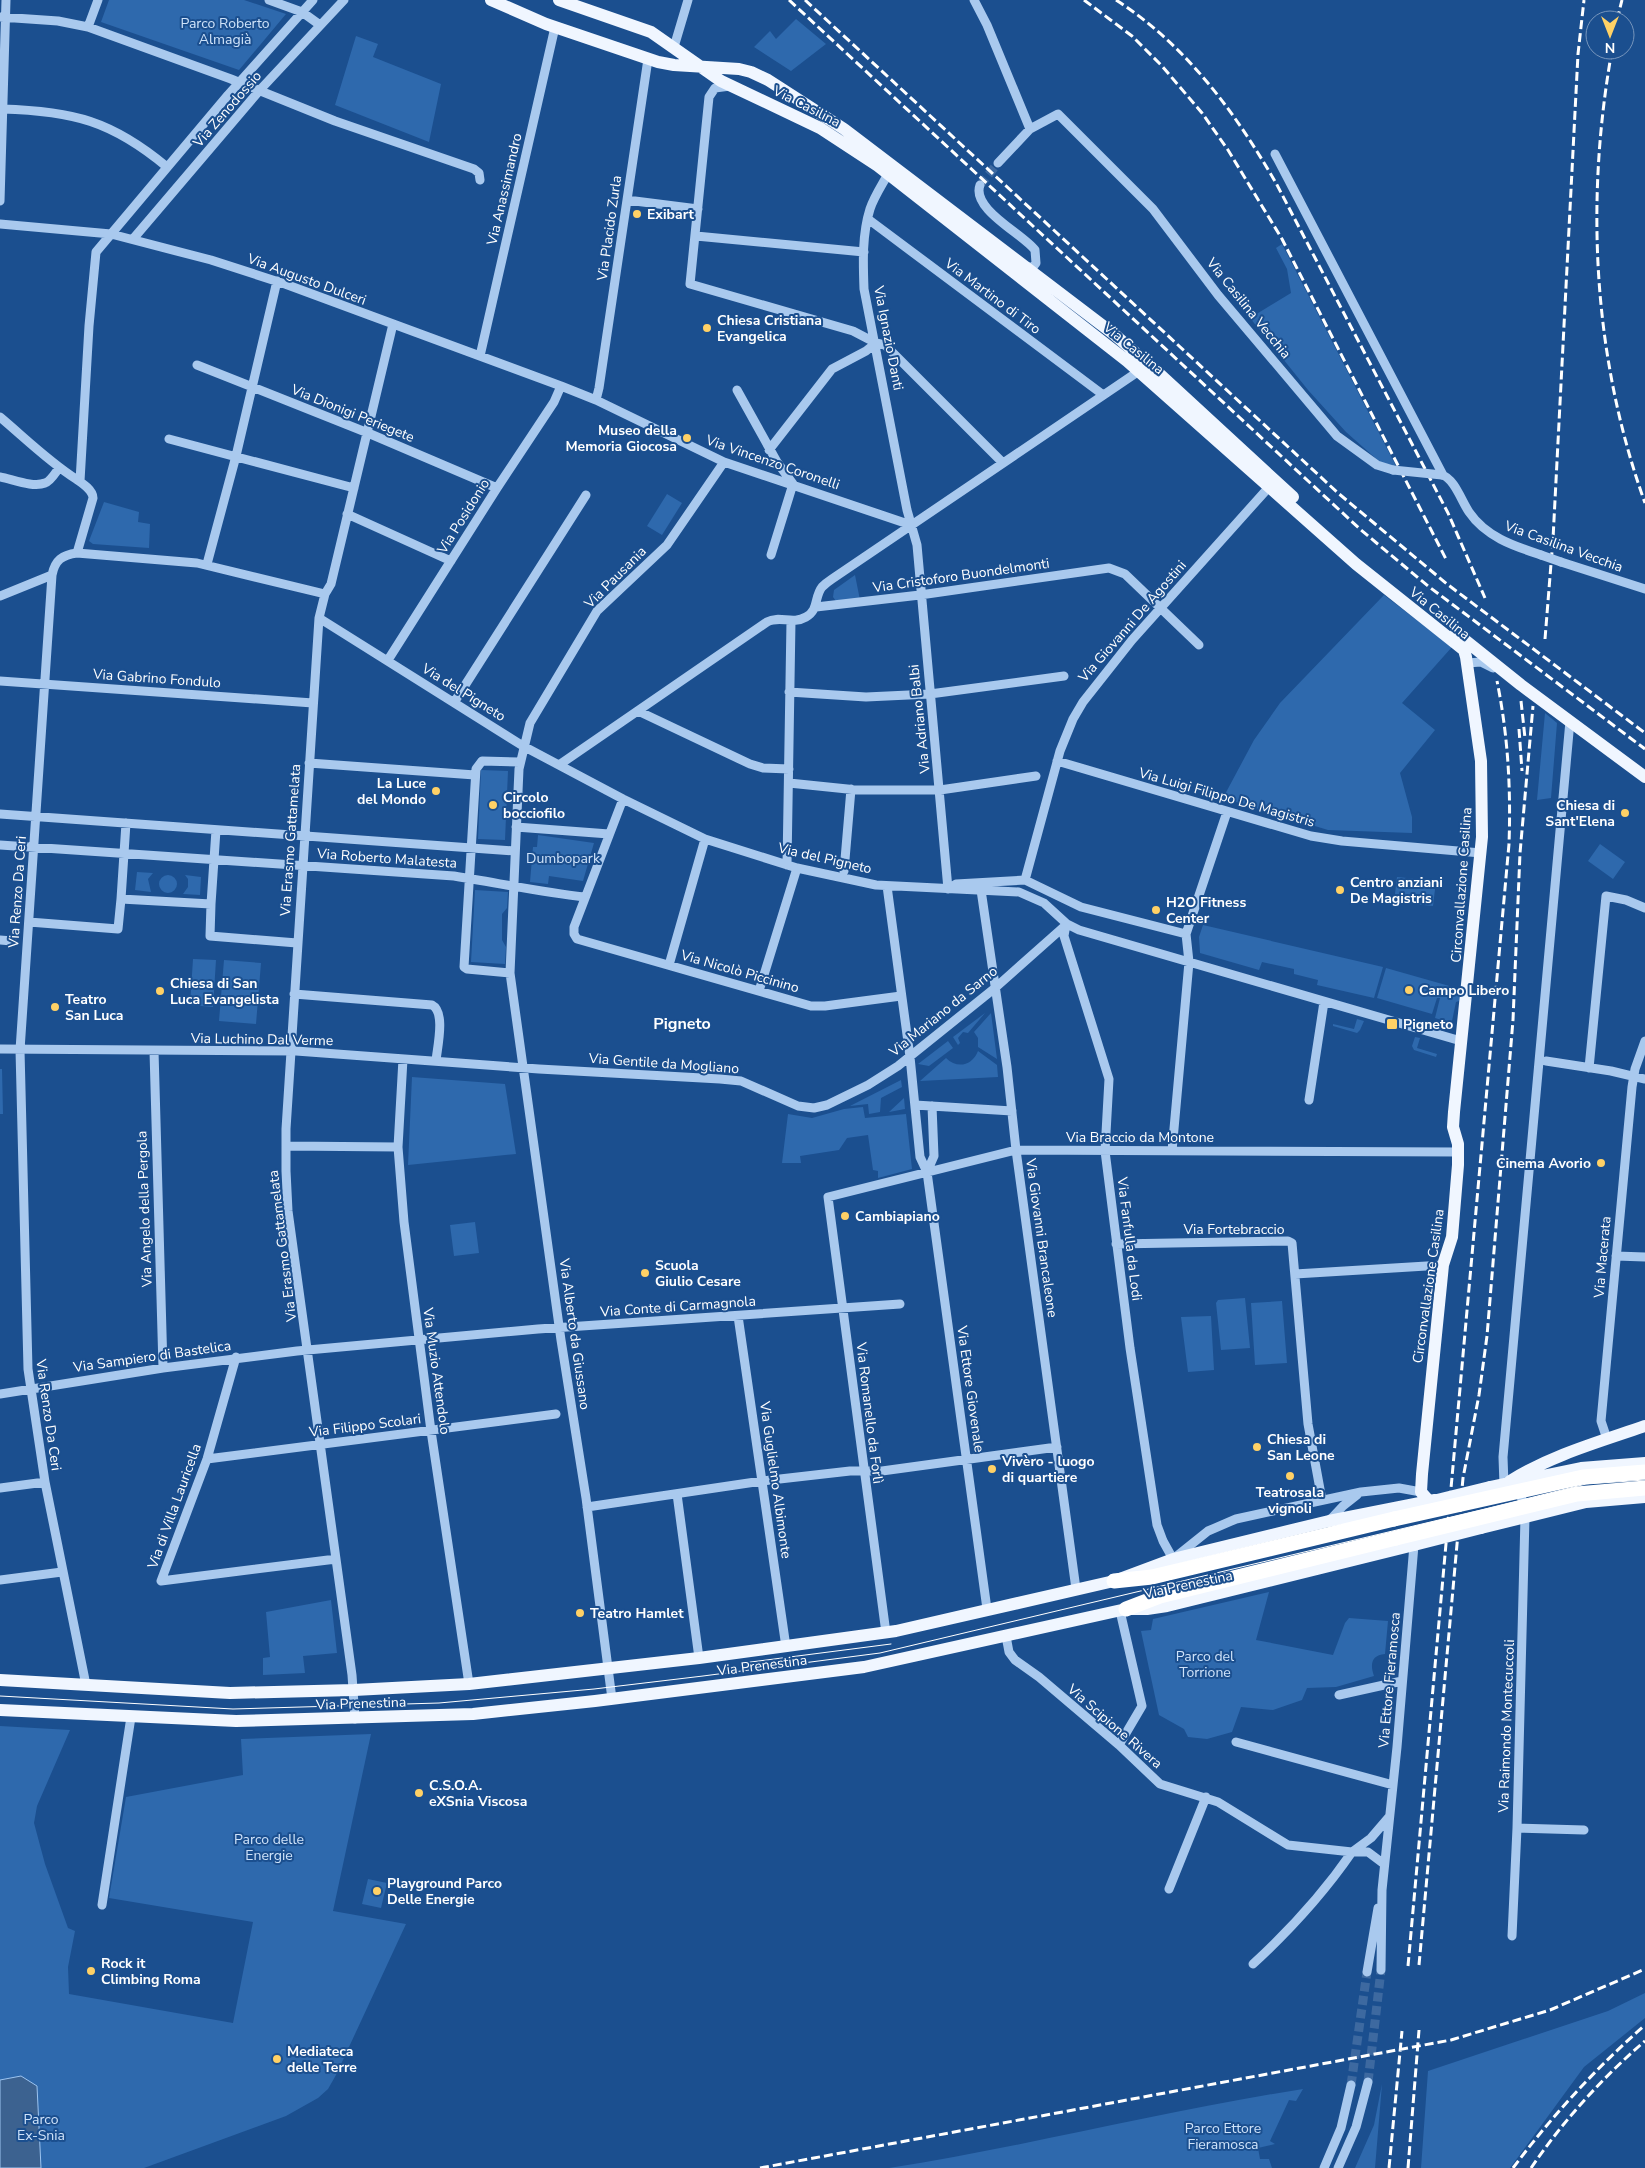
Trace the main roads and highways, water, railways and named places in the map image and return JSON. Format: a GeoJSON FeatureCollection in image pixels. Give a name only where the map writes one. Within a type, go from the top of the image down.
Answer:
{"type":"FeatureCollection","features":[{"type":"Feature","properties":{"kind":"highway"},"geometry":{"type":"LineString","coordinates":[[1114,1581],[1156,1575],[1385,1520],[1573,1479],[1645,1472]]}},
{"type":"Feature","properties":{"kind":"highway"},"geometry":{"type":"LineString","coordinates":[[1123,1610],[1160,1596],[1577,1494],[1645,1488]]}},
{"type":"Feature","properties":{"kind":"main road","name":"Via Casilina"},"geometry":{"type":"LineString","coordinates":[[491,0],[555,28],[669,65],[744,70],[768,80],[844,129],[1028,267],[1151,365],[1279,484],[1381,574],[1521,685],[1645,777]]}},
{"type":"Feature","properties":{"kind":"main road","name":"Via Casilina"},"geometry":{"type":"LineString","coordinates":[[559,0],[647,30],[730,86],[820,128],[888,174],[1139,371],[1356,564],[1459,645],[1465,652],[1467,663]]}},
{"type":"Feature","properties":{"kind":"main road","name":"Circonvallazione Casilina"},"geometry":{"type":"LineString","coordinates":[[1429,1498],[1422,1467],[1444,1265],[1452,1237],[1459,1152],[1453,1127],[1481,852],[1482,779],[1467,663]]}},
{"type":"Feature","properties":{"kind":"main road"},"geometry":{"type":"LineString","coordinates":[[1504,1485],[1531,1468],[1558,1456],[1645,1426]]}},
{"type":"Feature","properties":{"kind":"main road"},"geometry":{"type":"LineString","coordinates":[[1520,1516],[1538,1494],[1558,1456]]}},
{"type":"Feature","properties":{"kind":"main road","name":"Via Prenestina"},"geometry":{"type":"LineString","coordinates":[[0,1680],[230,1693],[354,1690],[469,1684],[786,1647],[886,1633],[1114,1581],[1173,1559],[1429,1498],[1490,1488],[1581,1468],[1645,1463]]}},
{"type":"Feature","properties":{"kind":"main road","name":"Via Prenestina"},"geometry":{"type":"LineString","coordinates":[[0,1710],[236,1722],[473,1714],[612,1699],[878,1665],[1123,1610],[1167,1606],[1481,1528],[1520,1516],[1586,1502],[1645,1497]]}},
{"type":"Feature","properties":{"kind":"tunnel"},"geometry":{"type":"LineString","coordinates":[[980,185],[998,163]]}},
{"type":"Feature","properties":{"kind":"tunnel"},"geometry":{"type":"LineString","coordinates":[[1368,2082],[1381,1970]]}},
{"type":"Feature","properties":{"kind":"tunnel"},"geometry":{"type":"LineString","coordinates":[[1351,2085],[1367,1972]]}},
{"type":"Feature","properties":{"kind":"tram line"},"geometry":{"type":"LineString","coordinates":[[0,1696],[233,1709],[439,1703],[594,1689],[880,1653],[1586,1484],[1645,1480]]}},
{"type":"Feature","properties":{"kind":"tram line"},"geometry":{"type":"LineString","coordinates":[[743,1663],[891,1644]]}},
{"type":"Feature","properties":{"kind":"railway"},"geometry":{"type":"LineString","coordinates":[[789,0],[1361,530],[1428,586],[1645,749]]}},
{"type":"Feature","properties":{"kind":"railway"},"geometry":{"type":"LineString","coordinates":[[805,0],[1338,493],[1447,584],[1645,733]]}},
{"type":"Feature","properties":{"kind":"railway"},"geometry":{"type":"LineString","coordinates":[[1084,0],[1132,36],[1162,66],[1202,113],[1228,150],[1282,239],[1447,561]]}},
{"type":"Feature","properties":{"kind":"railway"},"geometry":{"type":"LineString","coordinates":[[1116,0],[1141,18],[1187,59],[1244,131],[1276,183],[1448,513],[1485,598]]}},
{"type":"Feature","properties":{"kind":"railway"},"geometry":{"type":"LineString","coordinates":[[1545,639],[1553,539],[1578,54],[1584,0]]}},
{"type":"Feature","properties":{"kind":"railway"},"geometry":{"type":"LineString","coordinates":[[1620,10],[1622,0]]}},
{"type":"Feature","properties":{"kind":"railway"},"geometry":{"type":"LineString","coordinates":[[1611,60],[1598,164],[1599,279],[1605,336],[1614,392],[1628,448],[1645,503]]}},
{"type":"Feature","properties":{"kind":"railway"},"geometry":{"type":"LineString","coordinates":[[1408,1966],[1509,844],[1508,762],[1497,681]]}},
{"type":"Feature","properties":{"kind":"railway"},"geometry":{"type":"LineString","coordinates":[[1521,701],[1525,738]]}},
{"type":"Feature","properties":{"kind":"railway"},"geometry":{"type":"LineString","coordinates":[[1419,1965],[1463,1478],[1479,1395],[1487,1336],[1513,1020],[1520,853],[1533,706]]}},
{"type":"Feature","properties":{"kind":"railway"},"geometry":{"type":"LineString","coordinates":[[1519,729],[1522,771]]}},
{"type":"Feature","properties":{"kind":"railway"},"geometry":{"type":"LineString","coordinates":[[760,2168],[1451,2040],[1550,2010],[1645,1969]]}},
{"type":"Feature","properties":{"kind":"railway"},"geometry":{"type":"LineString","coordinates":[[1513,2168],[1575,2093],[1645,2025]]}},
{"type":"Feature","properties":{"kind":"railway"},"geometry":{"type":"LineString","coordinates":[[1408,2168],[1419,2030]]}},
{"type":"Feature","properties":{"kind":"railway"},"geometry":{"type":"LineString","coordinates":[[1389,2168],[1402,2031]]}},
{"type":"Feature","properties":{"kind":"railway"},"geometry":{"type":"LineString","coordinates":[[1531,2168],[1584,2101],[1645,2041]]}},
{"type":"Feature","properties":{"kind":"place","name":"Exibart"},"geometry":{"type":"Point","coordinates":[637,214]}},
{"type":"Feature","properties":{"kind":"place","name":"Chiesa Cristiana Evangelica"},"geometry":{"type":"Point","coordinates":[707,328]}},
{"type":"Feature","properties":{"kind":"place","name":"Museo della Memoria Giocosa"},"geometry":{"type":"Point","coordinates":[687,438]}},
{"type":"Feature","properties":{"kind":"place","name":"La Luce del Mondo"},"geometry":{"type":"Point","coordinates":[436,791]}},
{"type":"Feature","properties":{"kind":"place","name":"Circolo bocciofilo"},"geometry":{"type":"Point","coordinates":[493,805]}},
{"type":"Feature","properties":{"kind":"place","name":"Chiesa di Sant'Elena"},"geometry":{"type":"Point","coordinates":[1625,813]}},
{"type":"Feature","properties":{"kind":"place","name":"Centro anziani De Magistris"},"geometry":{"type":"Point","coordinates":[1340,890]}},
{"type":"Feature","properties":{"kind":"place","name":"H2O Fitness Center"},"geometry":{"type":"Point","coordinates":[1156,910]}},
{"type":"Feature","properties":{"kind":"place","name":"Campo Libero"},"geometry":{"type":"Point","coordinates":[1409,990]}},
{"type":"Feature","properties":{"kind":"place","name":"Chiesa di San Luca Evangelista"},"geometry":{"type":"Point","coordinates":[160,991]}},
{"type":"Feature","properties":{"kind":"place","name":"Teatro San Luca"},"geometry":{"type":"Point","coordinates":[55,1007]}},
{"type":"Feature","properties":{"kind":"place","name":"Pigneto"},"geometry":{"type":"Point","coordinates":[1392,1024]}},
{"type":"Feature","properties":{"kind":"place","name":"Cinema Avorio"},"geometry":{"type":"Point","coordinates":[1601,1163]}},
{"type":"Feature","properties":{"kind":"place","name":"Cambiapiano"},"geometry":{"type":"Point","coordinates":[845,1216]}},
{"type":"Feature","properties":{"kind":"place","name":"Scuola Giulio Cesare"},"geometry":{"type":"Point","coordinates":[645,1273]}},
{"type":"Feature","properties":{"kind":"place","name":"Chiesa di San Leone"},"geometry":{"type":"Point","coordinates":[1257,1447]}},
{"type":"Feature","properties":{"kind":"place","name":"Vivèro - luogo di quartiere"},"geometry":{"type":"Point","coordinates":[992,1469]}},
{"type":"Feature","properties":{"kind":"place","name":"Teatrosala vignoli"},"geometry":{"type":"Point","coordinates":[1290,1476]}},
{"type":"Feature","properties":{"kind":"place","name":"Teatro Hamlet"},"geometry":{"type":"Point","coordinates":[580,1613]}},
{"type":"Feature","properties":{"kind":"place","name":"C.S.O.A. eXSnia Viscosa"},"geometry":{"type":"Point","coordinates":[419,1793]}},
{"type":"Feature","properties":{"kind":"place","name":"Playground Parco Delle Energie"},"geometry":{"type":"Point","coordinates":[377,1891]}},
{"type":"Feature","properties":{"kind":"place","name":"Rock it Climbing Roma"},"geometry":{"type":"Point","coordinates":[91,1971]}},
{"type":"Feature","properties":{"kind":"place","name":"Mediateca delle Terre"},"geometry":{"type":"Point","coordinates":[277,2059]}},
{"type":"Feature","properties":{"kind":"district","name":"Pigneto"},"geometry":{"type":"Point","coordinates":[682,1023]}},
{"type":"Feature","properties":{"kind":"park label","name":"Parco Roberto Almagià"},"geometry":{"type":"Point","coordinates":[225,32]}},
{"type":"Feature","properties":{"kind":"park label","name":"Dumbopark"},"geometry":{"type":"Point","coordinates":[563,858]}},
{"type":"Feature","properties":{"kind":"park label","name":"Parco del Torrione"},"geometry":{"type":"Point","coordinates":[1205,1664]}},
{"type":"Feature","properties":{"kind":"park label","name":"Parco delle Energie"},"geometry":{"type":"Point","coordinates":[269,1848]}},
{"type":"Feature","properties":{"kind":"park label","name":"Parco Ex-Snia"},"geometry":{"type":"Point","coordinates":[41,2128]}},
{"type":"Feature","properties":{"kind":"park label","name":"Parco Ettore Fieramosca"},"geometry":{"type":"Point","coordinates":[1223,2136]}}]}
